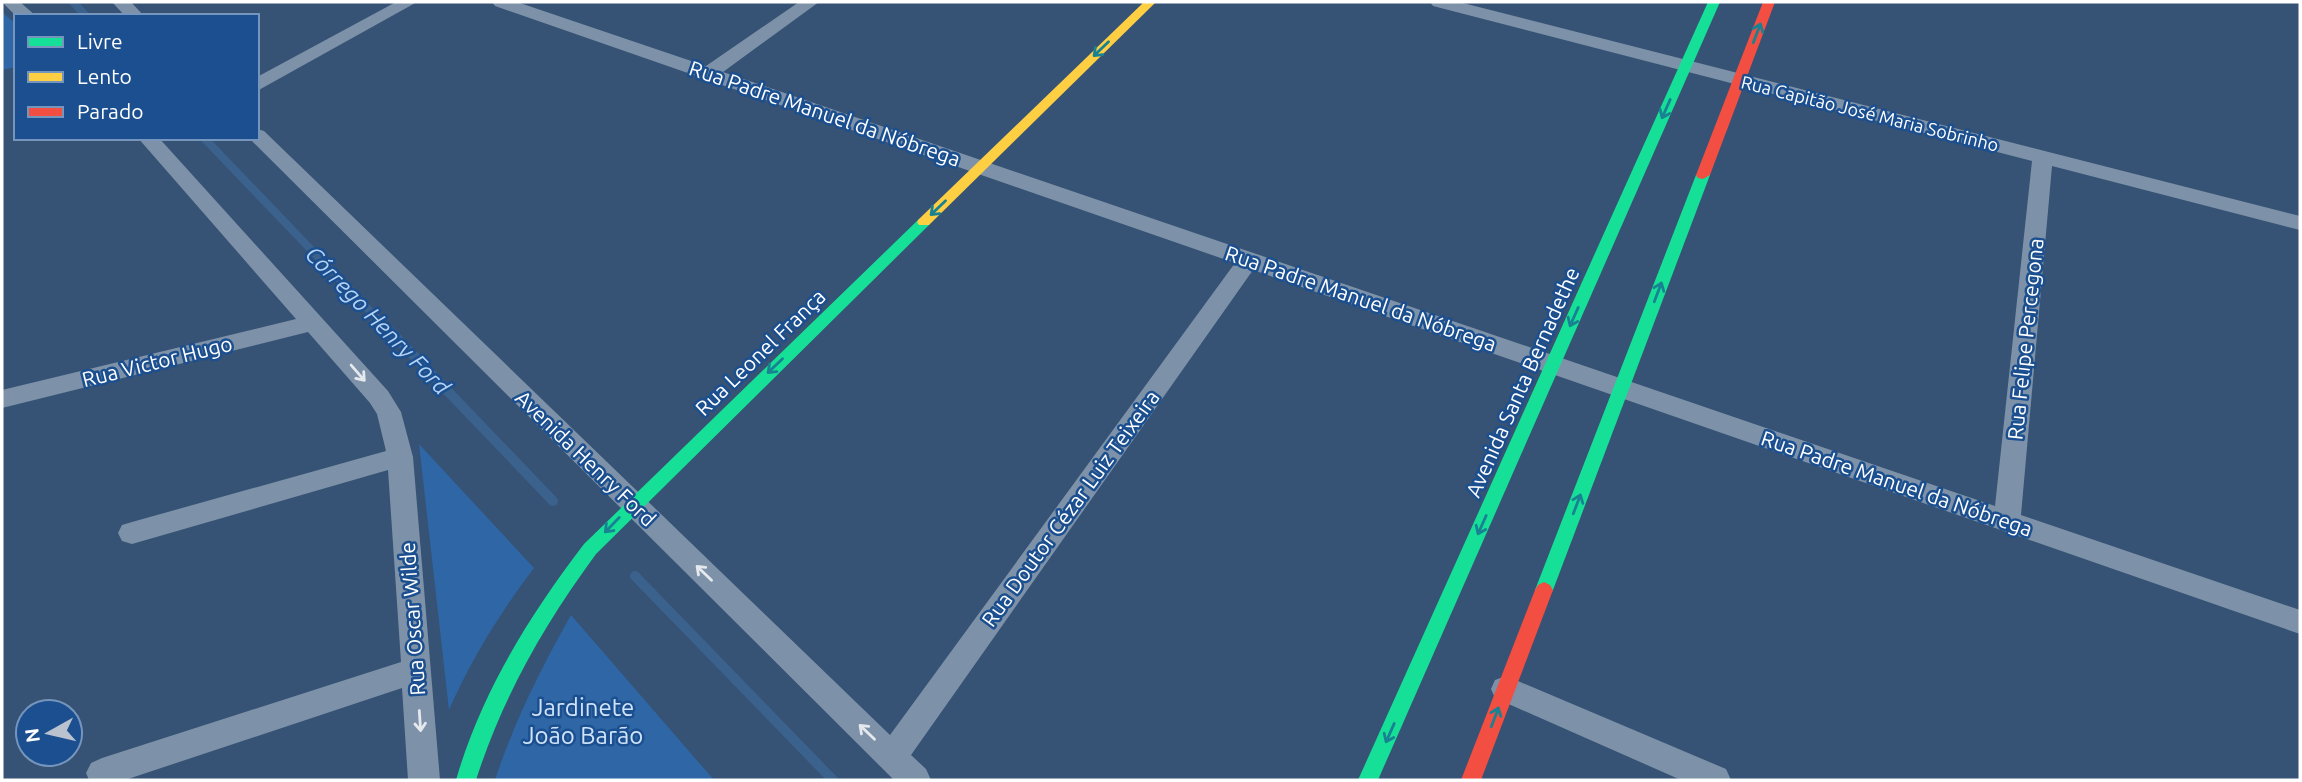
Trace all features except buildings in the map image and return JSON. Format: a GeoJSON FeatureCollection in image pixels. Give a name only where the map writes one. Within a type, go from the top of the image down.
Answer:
{"type":"FeatureCollection","features":[{"type":"Feature","properties":{"kind":"main road","name":"Rua Leonel França"},"geometry":{"type":"LineString","coordinates":[[466,780],[493,700],[522,645],[565,580],[590,549],[1150,2]]}},
{"type":"Feature","properties":{"kind":"main road","name":"Avenida Santa Bernadethe"},"geometry":{"type":"LineString","coordinates":[[1368,780],[1714,2]]}},
{"type":"Feature","properties":{"kind":"main road"},"geometry":{"type":"LineString","coordinates":[[1471,780],[1769,2]]}},
{"type":"Feature","properties":{"kind":"street"},"geometry":{"type":"LineString","coordinates":[[10,2],[25,14]]}},
{"type":"Feature","properties":{"kind":"street"},"geometry":{"type":"LineString","coordinates":[[259,84],[408,2]]}},
{"type":"Feature","properties":{"kind":"street","name":"Rua Padre Manuel da Nóbrega"},"geometry":{"type":"LineString","coordinates":[[501,2],[2300,622]]}},
{"type":"Feature","properties":{"kind":"street"},"geometry":{"type":"LineString","coordinates":[[709,73],[810,2]]}},
{"type":"Feature","properties":{"kind":"street","name":"Rua Capitão José Maria Sobrinho"},"geometry":{"type":"LineString","coordinates":[[1439,2],[2300,223]]}},
{"type":"Feature","properties":{"kind":"street","name":"Avenida Henry Ford"},"geometry":{"type":"LineString","coordinates":[[259,137],[915,780]]}},
{"type":"Feature","properties":{"kind":"street"},"geometry":{"type":"LineString","coordinates":[[132,533],[400,457],[389,412],[379,397],[150,140]]}},
{"type":"Feature","properties":{"kind":"street","name":"Rua Felipe Percegona"},"geometry":{"type":"LineString","coordinates":[[2007,521],[2043,157]]}},
{"type":"Feature","properties":{"kind":"street","name":"Rua Doutor Cézar Luiz Teixeira"},"geometry":{"type":"LineString","coordinates":[[892,757],[1249,260]]}},
{"type":"Feature","properties":{"kind":"street","name":"Rua Victor Hugo"},"geometry":{"type":"LineString","coordinates":[[2,399],[312,323]]}},
{"type":"Feature","properties":{"kind":"street","name":"Rua Oscar Wilde"},"geometry":{"type":"LineString","coordinates":[[400,457],[424,780]]}},
{"type":"Feature","properties":{"kind":"street"},"geometry":{"type":"LineString","coordinates":[[102,773],[416,670]]}},
{"type":"Feature","properties":{"kind":"street"},"geometry":{"type":"LineString","coordinates":[[1506,689],[1715,780]]}},
{"type":"Feature","properties":{"kind":"green space"},"geometry":{"type":"Polygon","coordinates":[[[2,12],[14,22],[14,67],[2,70],[2,12]]]}},
{"type":"Feature","properties":{"kind":"green space","name":"Jardinete João Barão"},"geometry":{"type":"Polygon","coordinates":[[[419,444],[534,568],[487,636],[449,710],[419,444]]]}},
{"type":"Feature","properties":{"kind":"green space","name":"Jardinete João Barão"},"geometry":{"type":"Polygon","coordinates":[[[571,615],[714,780],[495,780],[529,696],[571,615]]]}},
{"type":"Feature","properties":{"kind":"waterway","name":"Córrego Henry Ford"},"geometry":{"type":"LineString","coordinates":[[73,2],[84,14]]}},
{"type":"Feature","properties":{"kind":"waterway","name":"Córrego Henry Ford"},"geometry":{"type":"LineString","coordinates":[[206,140],[392,334]]}},
{"type":"Feature","properties":{"kind":"waterway","name":"Córrego Henry Ford"},"geometry":{"type":"LineString","coordinates":[[391,332],[553,501]]}},
{"type":"Feature","properties":{"kind":"waterway","name":"Córrego Henry Ford"},"geometry":{"type":"LineString","coordinates":[[635,576],[833,780]]}},
{"type":"Feature","properties":{"kind":"traffic: fast"},"geometry":{"type":"LineString","coordinates":[[1368,780],[1714,2]]}},
{"type":"Feature","properties":{"kind":"traffic: fast"},"geometry":{"type":"LineString","coordinates":[[1544,590],[1703,175]]}},
{"type":"Feature","properties":{"kind":"traffic: fast"},"geometry":{"type":"LineString","coordinates":[[466,780],[488,717],[517,658],[551,603],[590,549],[924,222]]}},
{"type":"Feature","properties":{"kind":"traffic: slow"},"geometry":{"type":"LineString","coordinates":[[924,222],[1150,2]]}},
{"type":"Feature","properties":{"kind":"traffic: jam"},"geometry":{"type":"LineString","coordinates":[[1703,175],[1769,2]]}},
{"type":"Feature","properties":{"kind":"traffic: jam"},"geometry":{"type":"LineString","coordinates":[[1471,780],[1544,590]]}}]}
